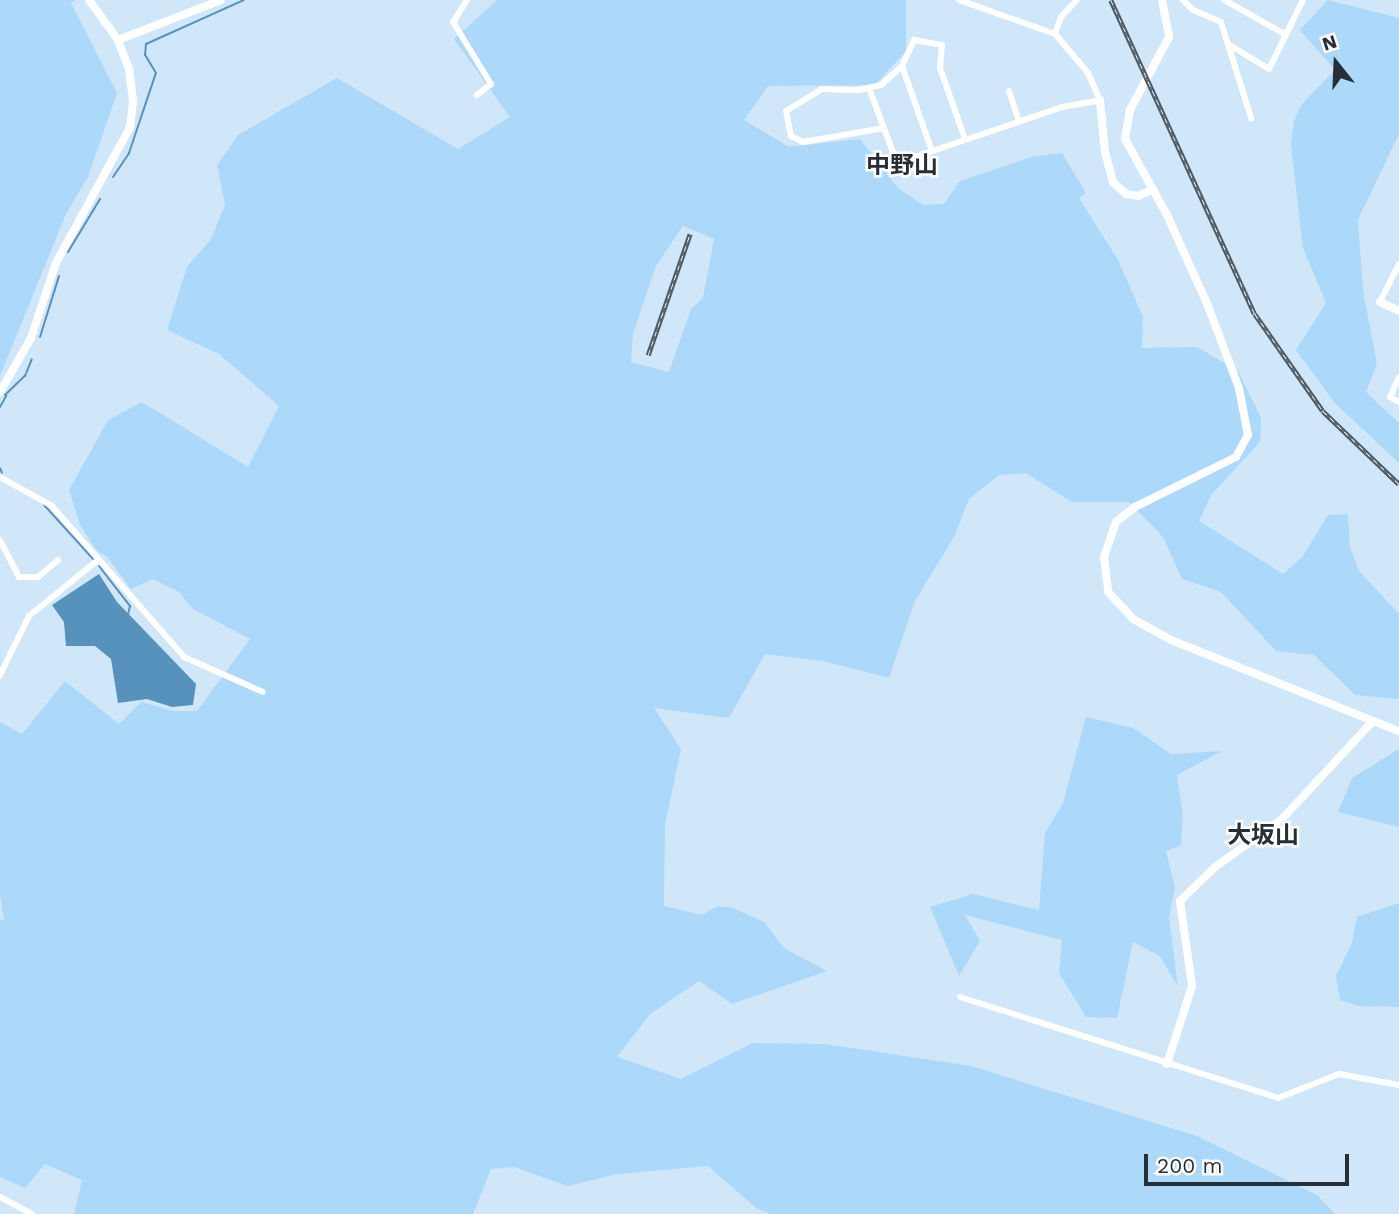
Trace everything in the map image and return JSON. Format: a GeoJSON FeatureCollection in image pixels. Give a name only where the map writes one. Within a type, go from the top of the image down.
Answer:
{"type":"FeatureCollection","features":[{"type":"Feature","properties":{"kind":"street"},"geometry":{"type":"LineString","coordinates":[[0,392],[31,338],[56,263],[130,127],[132,83],[118,40],[89,0]]}},
{"type":"Feature","properties":{"kind":"street"},"geometry":{"type":"LineString","coordinates":[[118,40],[221,0]]}},
{"type":"Feature","properties":{"kind":"street"},"geometry":{"type":"LineString","coordinates":[[467,0],[453,22],[491,84],[477,95]]}},
{"type":"Feature","properties":{"kind":"street"},"geometry":{"type":"LineString","coordinates":[[959,0],[1055,34],[1088,73],[1100,100],[1105,152],[1114,183],[1126,194],[1138,196],[1154,189]]}},
{"type":"Feature","properties":{"kind":"street"},"geometry":{"type":"LineString","coordinates":[[1055,34],[1061,17],[1077,0]]}},
{"type":"Feature","properties":{"kind":"street"},"geometry":{"type":"LineString","coordinates":[[1162,0],[1169,37],[1130,110],[1125,139],[1154,189],[1226,350],[1248,435],[1236,457],[1135,507],[1116,522],[1104,557],[1108,593],[1133,619],[1171,640],[1399,731]]}},
{"type":"Feature","properties":{"kind":"street"},"geometry":{"type":"LineString","coordinates":[[1183,0],[1193,10],[1221,22],[1251,118]]}},
{"type":"Feature","properties":{"kind":"street"},"geometry":{"type":"LineString","coordinates":[[1224,0],[1286,35]]}},
{"type":"Feature","properties":{"kind":"street"},"geometry":{"type":"LineString","coordinates":[[1228,44],[1269,69],[1303,0]]}},
{"type":"Feature","properties":{"kind":"street"},"geometry":{"type":"LineString","coordinates":[[884,128],[803,142],[791,136],[786,111],[807,97],[832,88],[869,88],[902,66],[914,40],[942,45],[940,68],[965,139]]}},
{"type":"Feature","properties":{"kind":"street"},"geometry":{"type":"LineString","coordinates":[[902,66],[932,151]]}},
{"type":"Feature","properties":{"kind":"street"},"geometry":{"type":"LineString","coordinates":[[869,88],[897,163],[1062,107],[1100,100]]}},
{"type":"Feature","properties":{"kind":"street"},"geometry":{"type":"LineString","coordinates":[[1009,91],[1019,121]]}},
{"type":"Feature","properties":{"kind":"street"},"geometry":{"type":"LineString","coordinates":[[1399,264],[1380,302],[1399,311]]}},
{"type":"Feature","properties":{"kind":"street"},"geometry":{"type":"LineString","coordinates":[[1399,377],[1390,397],[1399,402]]}},
{"type":"Feature","properties":{"kind":"street"},"geometry":{"type":"LineString","coordinates":[[0,477],[52,506],[184,657],[263,692]]}},
{"type":"Feature","properties":{"kind":"street"},"geometry":{"type":"LineString","coordinates":[[0,540],[19,577],[38,577],[58,560]]}},
{"type":"Feature","properties":{"kind":"street"},"geometry":{"type":"LineString","coordinates":[[0,676],[29,616],[98,560]]}},
{"type":"Feature","properties":{"kind":"street"},"geometry":{"type":"LineString","coordinates":[[1167,1064],[1192,986],[1180,901],[1215,867],[1282,819],[1372,722]]}},
{"type":"Feature","properties":{"kind":"street"},"geometry":{"type":"LineString","coordinates":[[960,997],[1278,1098],[1339,1074],[1399,1085]]}},
{"type":"Feature","properties":{"kind":"street"},"geometry":{"type":"LineString","coordinates":[[0,1197],[32,1214]]}},
{"type":"Feature","properties":{"kind":"shaded area"},"geometry":{"type":"Polygon","coordinates":[[[0,0],[76,0],[71,3],[117,93],[88,177],[66,214],[0,376],[0,0]]]}},
{"type":"Feature","properties":{"kind":"shaded area"},"geometry":{"type":"Polygon","coordinates":[[[497,0],[906,0],[906,51],[875,85],[768,86],[744,120],[789,147],[860,139],[898,188],[923,205],[944,204],[960,181],[1031,157],[1062,153],[1086,193],[1079,198],[1118,260],[1143,317],[1142,348],[1197,347],[1238,371],[1261,418],[1260,442],[1211,495],[1199,521],[1283,574],[1303,556],[1328,515],[1348,514],[1350,547],[1359,571],[1399,614],[1399,699],[1355,695],[1314,655],[1276,651],[1221,592],[1182,579],[1163,537],[1129,502],[1072,502],[1026,473],[999,475],[969,499],[955,535],[915,601],[889,678],[823,661],[765,654],[729,718],[654,708],[681,749],[665,825],[664,906],[702,915],[718,906],[733,908],[764,922],[784,948],[827,971],[732,1004],[699,981],[650,1014],[617,1057],[681,1079],[753,1043],[825,1044],[971,1066],[1197,1136],[1317,1195],[1335,1214],[771,1214],[756,1208],[708,1166],[617,1174],[568,1186],[514,1167],[491,1169],[473,1214],[74,1214],[82,1180],[45,1164],[25,1188],[0,1177],[0,920],[4,920],[0,895],[0,722],[22,734],[65,681],[119,724],[141,702],[173,711],[197,711],[250,639],[193,609],[179,592],[153,579],[131,589],[107,557],[97,551],[80,525],[69,490],[108,420],[142,402],[248,467],[279,406],[219,354],[167,330],[187,267],[211,239],[225,205],[217,165],[238,135],[337,78],[458,149],[510,117],[454,39],[497,0]],[[683,226],[656,266],[633,334],[631,362],[669,372],[691,309],[703,298],[714,239],[683,226]]]}},
{"type":"Feature","properties":{"kind":"shaded area"},"geometry":{"type":"Polygon","coordinates":[[[1328,0],[1399,18],[1399,134],[1358,220],[1363,291],[1377,364],[1366,392],[1399,423],[1399,463],[1335,403],[1296,350],[1326,303],[1303,248],[1291,146],[1294,121],[1302,104],[1335,70],[1300,30],[1328,0]]]}},
{"type":"Feature","properties":{"kind":"shaded area"},"geometry":{"type":"Polygon","coordinates":[[[99,574],[117,602],[196,684],[193,705],[172,707],[147,699],[118,703],[111,659],[95,646],[66,646],[64,622],[52,605],[99,574]]]}},
{"type":"Feature","properties":{"kind":"shaded area"},"geometry":{"type":"Polygon","coordinates":[[[1086,717],[1133,728],[1171,754],[1222,751],[1177,775],[1183,817],[1181,845],[1166,851],[1175,888],[1169,918],[1178,987],[1160,956],[1133,942],[1117,1018],[1086,1017],[1059,973],[1062,940],[965,915],[980,941],[959,976],[930,907],[973,894],[1039,910],[1045,833],[1063,803],[1086,717]]]}},
{"type":"Feature","properties":{"kind":"shaded area"},"geometry":{"type":"Polygon","coordinates":[[[1399,749],[1399,827],[1338,812],[1352,778],[1399,749]]]}},
{"type":"Feature","properties":{"kind":"shaded area"},"geometry":{"type":"Polygon","coordinates":[[[1399,903],[1399,1007],[1359,1006],[1340,1000],[1336,976],[1352,943],[1357,917],[1399,903]]]}},
{"type":"Feature","properties":{"kind":"waterway"},"geometry":{"type":"LineString","coordinates":[[113,177],[129,153],[156,73],[145,55],[146,44],[244,0]]}},
{"type":"Feature","properties":{"kind":"waterway"},"geometry":{"type":"LineString","coordinates":[[68,252],[100,199]]}},
{"type":"Feature","properties":{"kind":"waterway"},"geometry":{"type":"LineString","coordinates":[[40,337],[59,276]]}},
{"type":"Feature","properties":{"kind":"waterway"},"geometry":{"type":"LineString","coordinates":[[5,395],[25,376],[32,359]]}},
{"type":"Feature","properties":{"kind":"waterway"},"geometry":{"type":"LineString","coordinates":[[0,407],[6,396]]}},
{"type":"Feature","properties":{"kind":"waterway"},"geometry":{"type":"LineString","coordinates":[[0,468],[2,473]]}},
{"type":"Feature","properties":{"kind":"waterway"},"geometry":{"type":"LineString","coordinates":[[44,505],[94,560]]}},
{"type":"Feature","properties":{"kind":"waterway"},"geometry":{"type":"LineString","coordinates":[[99,566],[130,606],[128,615]]}},
{"type":"Feature","properties":{"kind":"railway"},"geometry":{"type":"LineString","coordinates":[[1111,0],[1255,314],[1323,411],[1399,484]]}},
{"type":"Feature","properties":{"kind":"railway"},"geometry":{"type":"LineString","coordinates":[[648,355],[690,234]]}},
{"type":"Feature","properties":{"kind":"district","name":"中野山"},"geometry":{"type":"Point","coordinates":[902,166]}},
{"type":"Feature","properties":{"kind":"district","name":"大坂山"},"geometry":{"type":"Point","coordinates":[1263,836]}}]}
